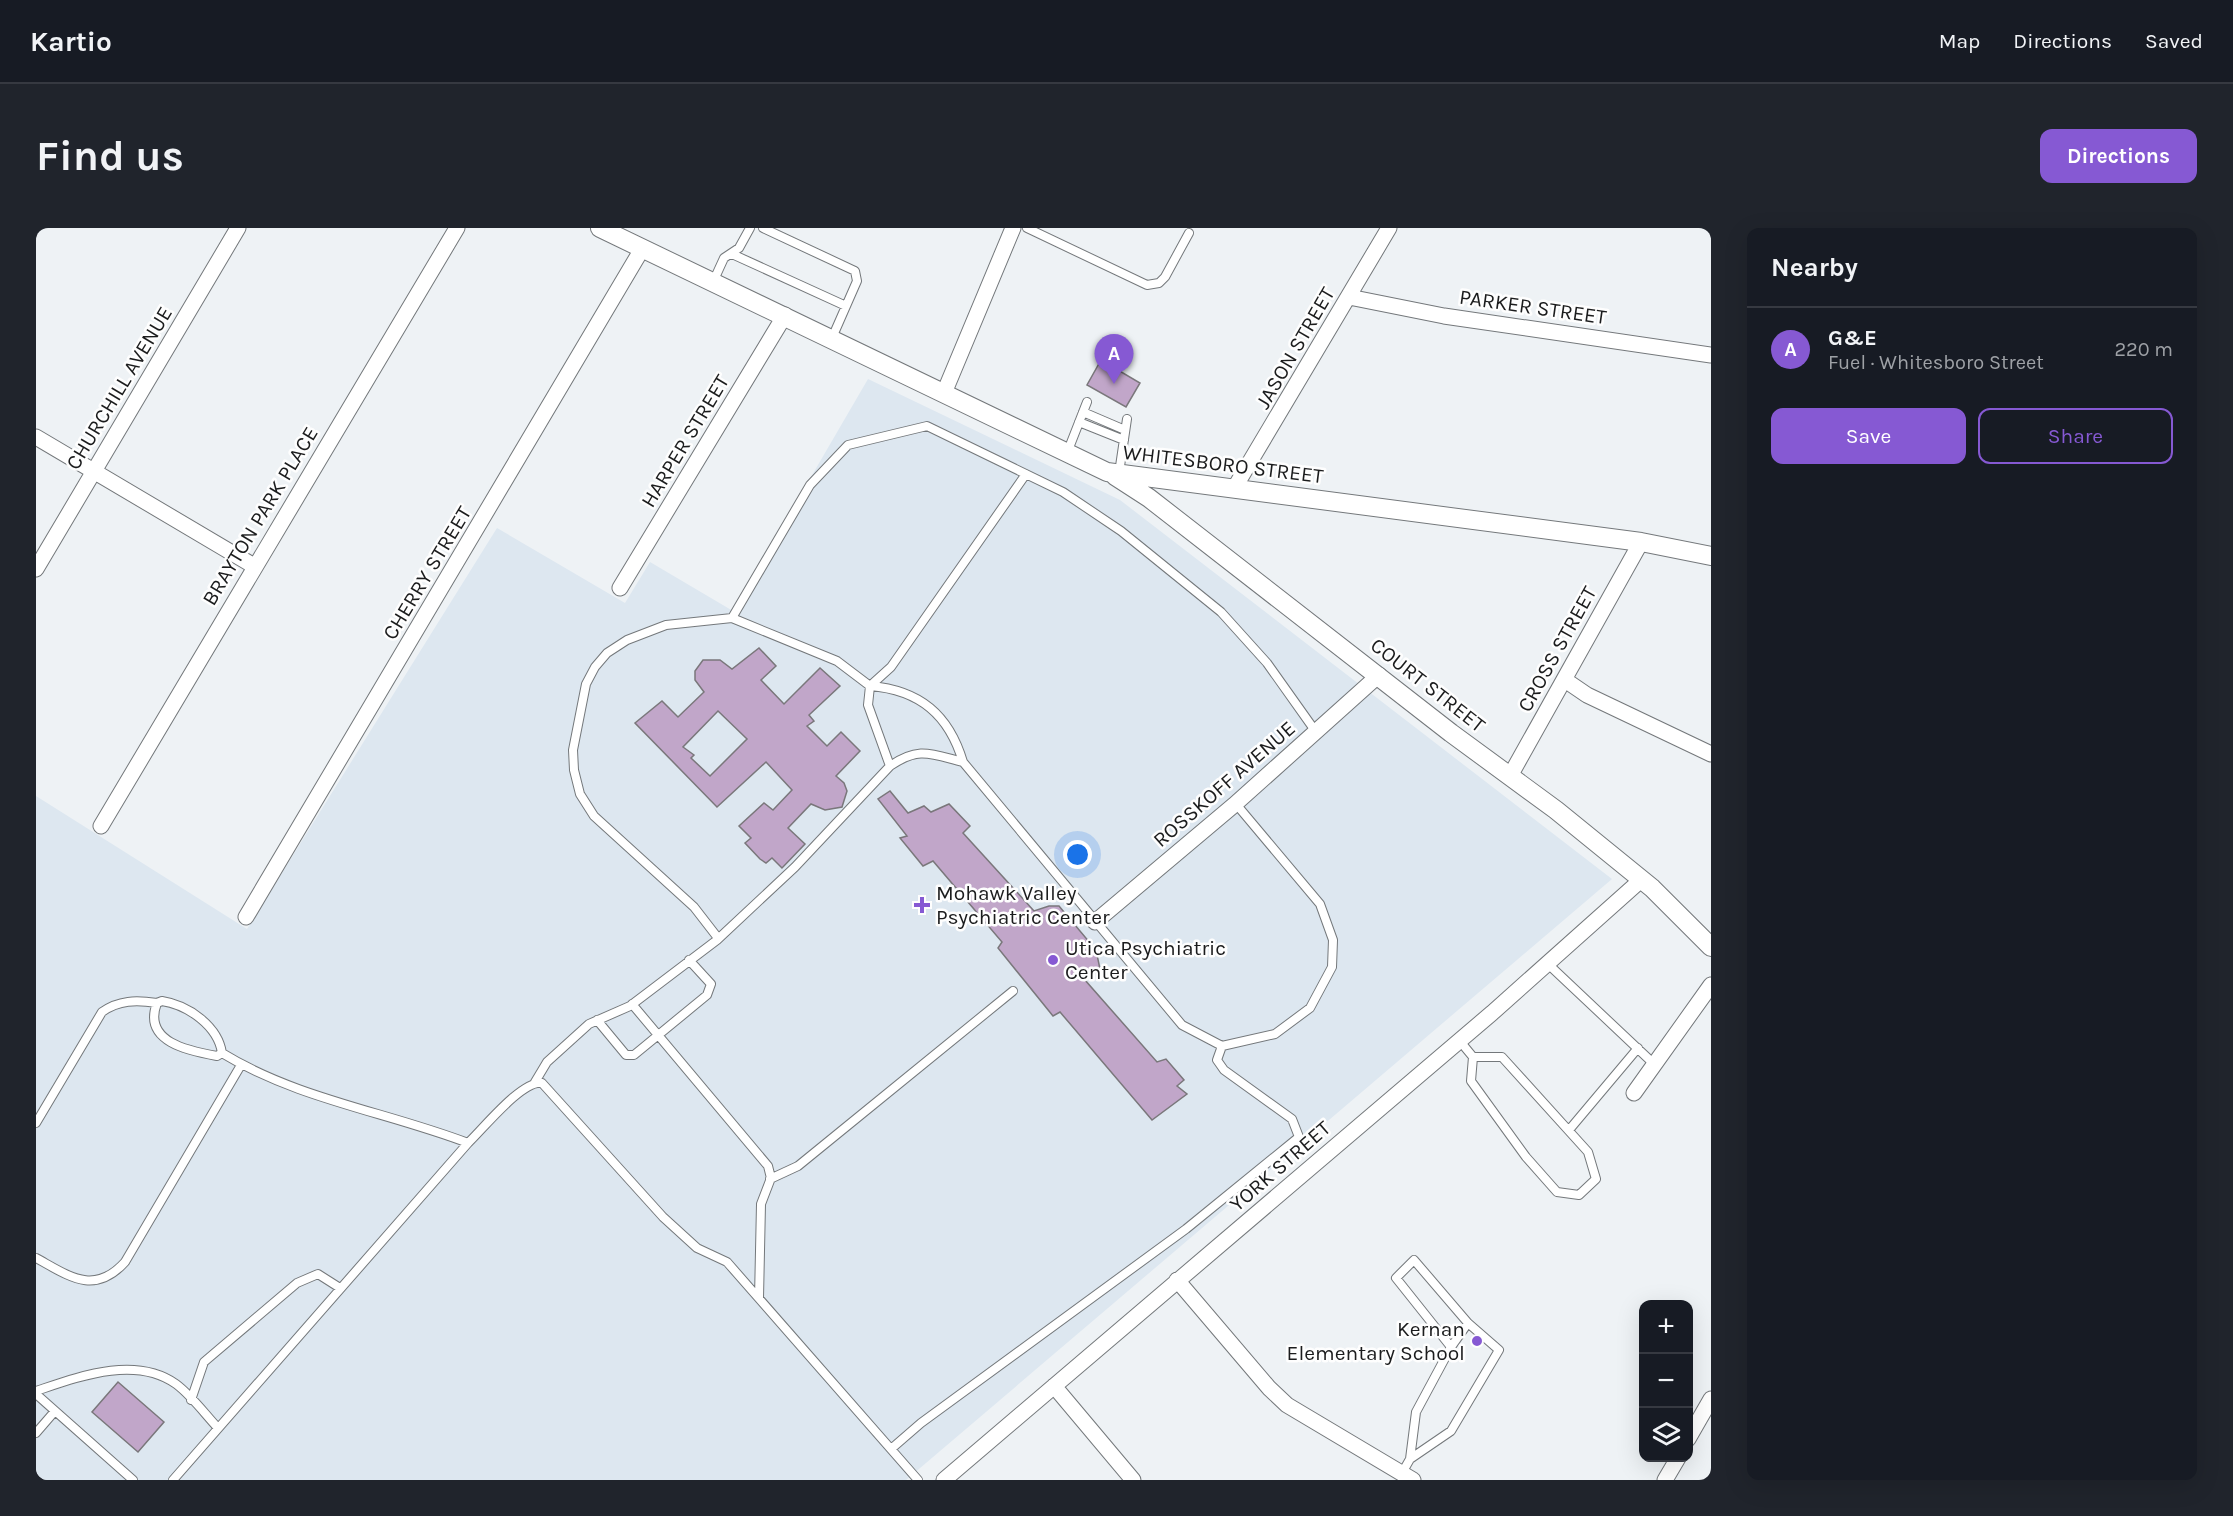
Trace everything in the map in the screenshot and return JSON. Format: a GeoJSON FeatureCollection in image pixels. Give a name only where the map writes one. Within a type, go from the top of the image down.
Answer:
{"type":"FeatureCollection","features":[{"type":"Feature","properties":{"kind":"street","name":"CHURCHILL AVENUE"},"geometry":{"type":"LineString","coordinates":[[36,569],[238,228]]}},
{"type":"Feature","properties":{"kind":"street","name":"BRAYTON PARK PLACE"},"geometry":{"type":"LineString","coordinates":[[100,826],[457,228]]}},
{"type":"Feature","properties":{"kind":"street","name":"WHITESBORO STREET"},"geometry":{"type":"LineString","coordinates":[[600,228],[1113,473],[1235,487],[1641,542],[1711,556]]}},
{"type":"Feature","properties":{"kind":"street"},"geometry":{"type":"LineString","coordinates":[[944,393],[1013,228]]}},
{"type":"Feature","properties":{"kind":"street","name":"JASON STREET"},"geometry":{"type":"LineString","coordinates":[[1235,487],[1389,228]]}},
{"type":"Feature","properties":{"kind":"street","name":"CHERRY STREET"},"geometry":{"type":"LineString","coordinates":[[246,917],[642,249]]}},
{"type":"Feature","properties":{"kind":"street","name":"PARKER STREET"},"geometry":{"type":"LineString","coordinates":[[1349,297],[1444,316],[1711,355]]}},
{"type":"Feature","properties":{"kind":"street","name":"HARPER STREET"},"geometry":{"type":"LineString","coordinates":[[620,588],[785,315]]}},
{"type":"Feature","properties":{"kind":"street"},"geometry":{"type":"LineString","coordinates":[[36,437],[254,566]]}},
{"type":"Feature","properties":{"kind":"street","name":"COURT STREET"},"geometry":{"type":"LineString","coordinates":[[1113,473],[1149,498],[1510,776],[1641,880],[1711,947]]}},
{"type":"Feature","properties":{"kind":"street","name":"CROSS STREET"},"geometry":{"type":"LineString","coordinates":[[1510,776],[1641,542]]}},
{"type":"Feature","properties":{"kind":"street","name":"ROSSKOFF AVENUE"},"geometry":{"type":"LineString","coordinates":[[1095,922],[1236,804],[1379,675]]}},
{"type":"Feature","properties":{"kind":"street"},"geometry":{"type":"LineString","coordinates":[[1565,680],[1587,695],[1711,753]]}},
{"type":"Feature","properties":{"kind":"street","name":"YORK STREET"},"geometry":{"type":"LineString","coordinates":[[944,1480],[1548,964],[1641,880]]}},
{"type":"Feature","properties":{"kind":"street"},"geometry":{"type":"LineString","coordinates":[[1634,1092],[1711,986]]}},
{"type":"Feature","properties":{"kind":"street"},"geometry":{"type":"LineString","coordinates":[[1177,1280],[1269,1388],[1287,1405],[1407,1477]]}},
{"type":"Feature","properties":{"kind":"street"},"geometry":{"type":"LineString","coordinates":[[1054,1386],[1132,1480]]}},
{"type":"Feature","properties":{"kind":"street"},"geometry":{"type":"LineString","coordinates":[[1693,1432],[1711,1399]]}},
{"type":"Feature","properties":{"kind":"street"},"geometry":{"type":"LineString","coordinates":[[1665,1480],[1676,1462]]}},
{"type":"Feature","properties":{"kind":"lane"},"geometry":{"type":"LineString","coordinates":[[713,282],[724,258],[739,248],[750,228]]}},
{"type":"Feature","properties":{"kind":"lane"},"geometry":{"type":"LineString","coordinates":[[763,228],[855,271],[858,281],[832,338]]}},
{"type":"Feature","properties":{"kind":"lane"},"geometry":{"type":"LineString","coordinates":[[1027,228],[1148,285],[1159,283],[1165,277],[1189,233]]}},
{"type":"Feature","properties":{"kind":"lane"},"geometry":{"type":"LineString","coordinates":[[732,254],[846,306]]}},
{"type":"Feature","properties":{"kind":"lane"},"geometry":{"type":"LineString","coordinates":[[1067,453],[1087,402]]}},
{"type":"Feature","properties":{"kind":"lane"},"geometry":{"type":"LineString","coordinates":[[1083,412],[1125,430]]}},
{"type":"Feature","properties":{"kind":"lane"},"geometry":{"type":"LineString","coordinates":[[1113,473],[1124,440],[1127,418]]}},
{"type":"Feature","properties":{"kind":"lane"},"geometry":{"type":"LineString","coordinates":[[1079,422],[1124,440]]}},
{"type":"Feature","properties":{"kind":"lane"},"geometry":{"type":"LineString","coordinates":[[732,618],[810,485],[848,445],[927,426],[1063,492],[1121,531],[1221,612],[1267,663],[1316,732]]}},
{"type":"Feature","properties":{"kind":"lane"},"geometry":{"type":"LineString","coordinates":[[890,766],[868,705],[870,686],[891,667],[929,616],[1026,474]]}},
{"type":"Feature","properties":{"kind":"lane"},"geometry":{"type":"LineString","coordinates":[[718,938],[694,907],[594,816],[580,794],[574,770],[573,750],[586,684],[594,667],[607,653],[627,639],[666,625],[732,618],[837,661],[870,686],[896,688],[934,710],[956,738],[963,762],[1182,1025],[1222,1046],[1275,1034],[1310,1008],[1332,967],[1333,940],[1320,904],[1236,804]]}},
{"type":"Feature","properties":{"kind":"lane"},"geometry":{"type":"LineString","coordinates":[[173,1480],[468,1143],[522,1089],[535,1082],[547,1062],[589,1024],[632,1004],[718,938],[795,867],[890,766],[906,755],[924,752],[963,762]]}},
{"type":"Feature","properties":{"kind":"lane"},"geometry":{"type":"LineString","coordinates":[[597,1020],[628,1056],[634,1055],[708,995],[711,984],[689,960]]}},
{"type":"Feature","properties":{"kind":"lane"},"geometry":{"type":"LineString","coordinates":[[1548,964],[1654,1064]]}},
{"type":"Feature","properties":{"kind":"lane"},"geometry":{"type":"LineString","coordinates":[[770,1179],[798,1167],[1013,990]]}},
{"type":"Feature","properties":{"kind":"lane"},"geometry":{"type":"LineString","coordinates":[[36,1123],[102,1012],[114,1004],[140,1000],[157,1004],[172,1002],[200,1017],[221,1044],[222,1053]]}},
{"type":"Feature","properties":{"kind":"lane"},"geometry":{"type":"LineString","coordinates":[[157,1004],[152,1016],[153,1025],[158,1032],[192,1052],[217,1056],[222,1053]]}},
{"type":"Feature","properties":{"kind":"lane"},"geometry":{"type":"LineString","coordinates":[[632,1004],[768,1166],[770,1179],[761,1204],[759,1298]]}},
{"type":"Feature","properties":{"kind":"lane"},"geometry":{"type":"LineString","coordinates":[[1459,1040],[1473,1057],[1471,1081],[1526,1157],[1557,1192],[1579,1195],[1596,1179],[1588,1152],[1502,1057],[1473,1057]]}},
{"type":"Feature","properties":{"kind":"lane"},"geometry":{"type":"LineString","coordinates":[[891,1449],[921,1423],[967,1392],[1186,1229],[1299,1137],[1292,1119],[1224,1070],[1217,1060],[1222,1046]]}},
{"type":"Feature","properties":{"kind":"lane"},"geometry":{"type":"LineString","coordinates":[[1569,1130],[1638,1048]]}},
{"type":"Feature","properties":{"kind":"lane"},"geometry":{"type":"LineString","coordinates":[[222,1053],[241,1065],[327,1099],[468,1143]]}},
{"type":"Feature","properties":{"kind":"lane"},"geometry":{"type":"LineString","coordinates":[[36,1258],[72,1278],[93,1282],[113,1276],[125,1263],[241,1065]]}},
{"type":"Feature","properties":{"kind":"lane"},"geometry":{"type":"LineString","coordinates":[[535,1082],[542,1083],[663,1217],[697,1248],[727,1262],[918,1480]]}},
{"type":"Feature","properties":{"kind":"lane"},"geometry":{"type":"LineString","coordinates":[[1410,1459],[1451,1431],[1499,1350],[1468,1323],[1414,1260],[1396,1278],[1451,1347]]}},
{"type":"Feature","properties":{"kind":"lane"},"geometry":{"type":"LineString","coordinates":[[191,1400],[204,1362],[297,1283],[318,1274],[340,1288]]}},
{"type":"Feature","properties":{"kind":"lane"},"geometry":{"type":"LineString","coordinates":[[1407,1477],[1416,1412],[1451,1347],[1468,1323]]}},
{"type":"Feature","properties":{"kind":"lane"},"geometry":{"type":"LineString","coordinates":[[133,1480],[36,1392],[81,1376],[137,1369],[175,1384],[218,1428]]}},
{"type":"Feature","properties":{"kind":"lane"},"geometry":{"type":"LineString","coordinates":[[36,1432],[55,1411]]}},
{"type":"Feature","properties":{"kind":"shaded area","name":"Mohawk Valley Psychiatric Center"},"geometry":{"type":"Polygon","coordinates":[[[868,379],[1120,500],[1612,879],[906,1480],[36,1480],[36,796],[247,929],[497,528],[625,603],[650,562],[733,611],[868,379]]]}},
{"type":"Feature","properties":{"kind":"building"},"geometry":{"type":"Polygon","coordinates":[[[1101,360],[1140,383],[1126,407],[1087,385],[1101,360]]]}},
{"type":"Feature","properties":{"kind":"building"},"geometry":{"type":"Polygon","coordinates":[[[759,648],[776,666],[761,680],[784,704],[820,668],[840,686],[809,715],[814,721],[807,726],[827,746],[841,732],[860,751],[836,776],[844,783],[847,791],[842,807],[825,810],[811,804],[788,828],[805,844],[782,868],[772,858],[766,863],[760,859],[745,843],[751,838],[739,826],[764,803],[773,810],[792,790],[766,762],[717,807],[635,723],[662,701],[678,717],[704,692],[695,680],[695,671],[703,660],[720,660],[732,669],[759,648]],[[718,711],[683,747],[694,755],[691,758],[710,776],[747,739],[718,711]]]}},
{"type":"Feature","properties":{"kind":"building","name":"Utica Psychiatric Center"},"geometry":{"type":"Polygon","coordinates":[[[890,791],[908,813],[924,806],[931,812],[949,804],[970,826],[963,833],[1034,911],[1049,906],[1059,906],[1096,950],[1100,969],[1085,980],[1157,1062],[1166,1059],[1184,1080],[1177,1086],[1187,1094],[1152,1120],[1060,1012],[1053,1016],[998,948],[1002,942],[933,861],[923,866],[900,838],[907,836],[878,799],[890,791]]]}},
{"type":"Feature","properties":{"kind":"building"},"geometry":{"type":"Polygon","coordinates":[[[118,1382],[164,1422],[138,1452],[92,1412],[118,1382]]]}},
{"type":"Feature","properties":{"kind":"place","name":"G&E"},"geometry":{"type":"Point","coordinates":[1114,384]}},
{"type":"Feature","properties":{"kind":"place","name":"Mohawk Valley Psychiatric Center"},"geometry":{"type":"Point","coordinates":[922,905]}},
{"type":"Feature","properties":{"kind":"place","name":"Utica Psychiatric Center"},"geometry":{"type":"Point","coordinates":[1053,960]}},
{"type":"Feature","properties":{"kind":"place","name":"Kernan Elementary School"},"geometry":{"type":"Point","coordinates":[1477,1341]}}]}
